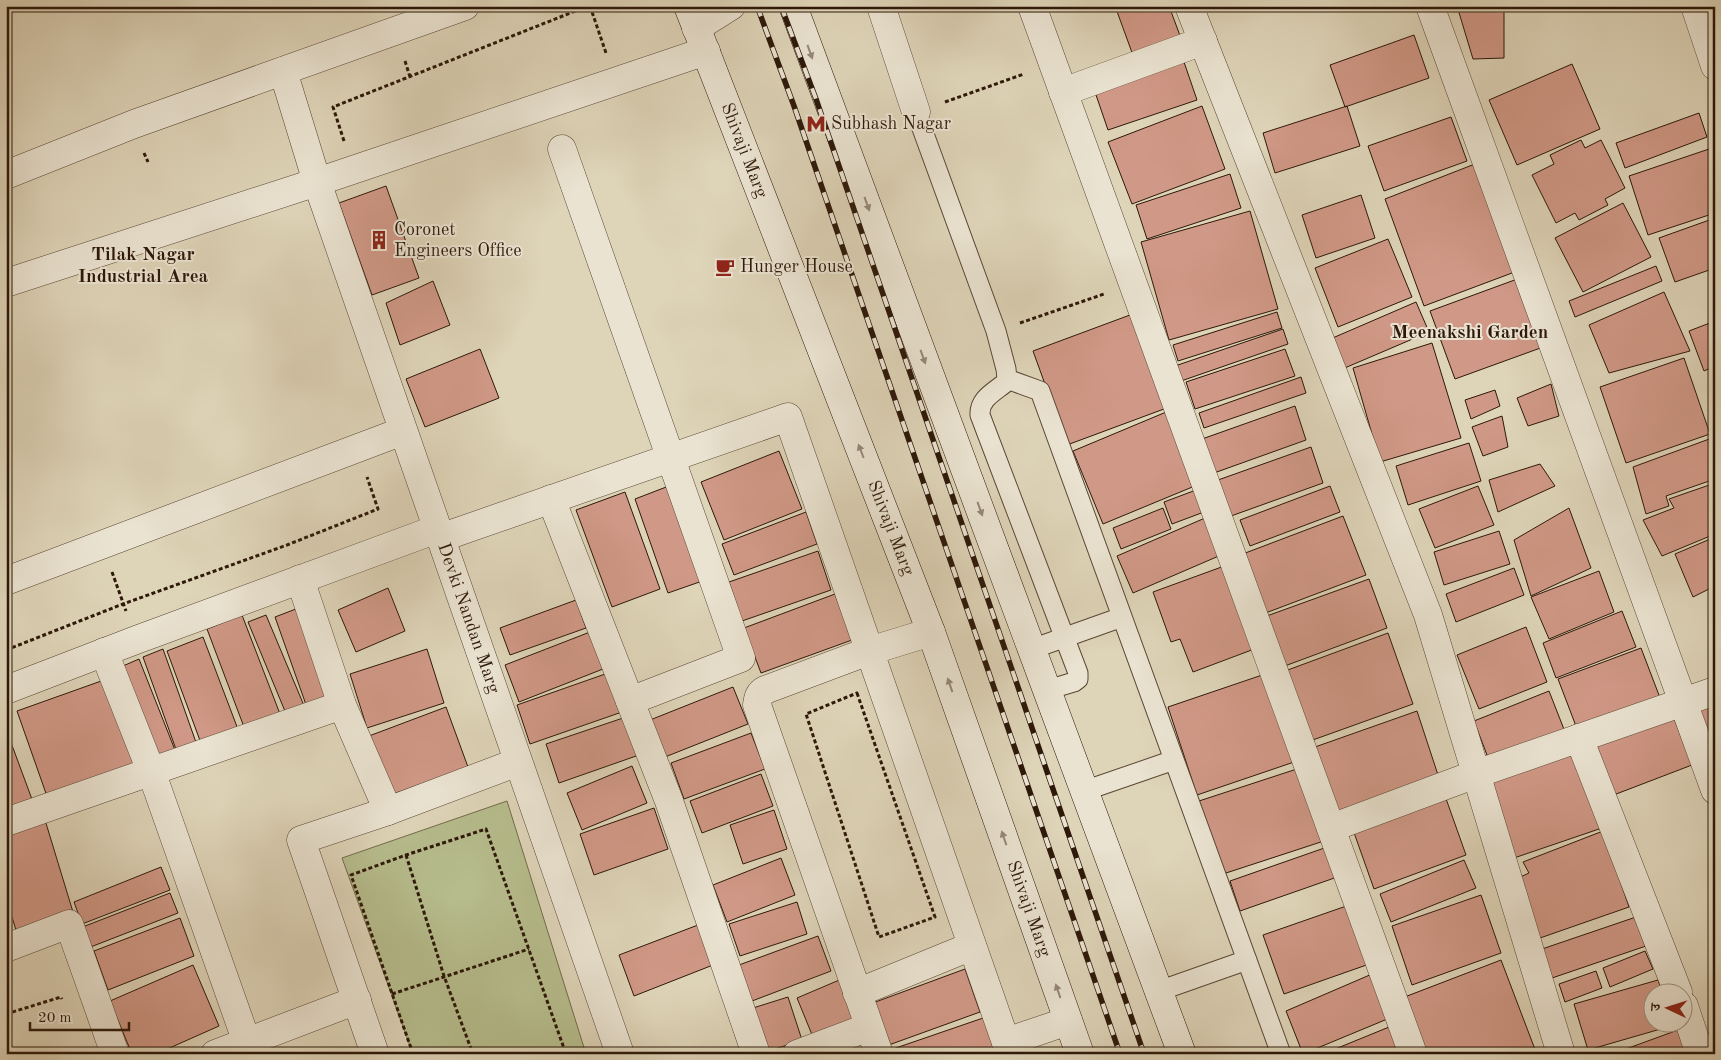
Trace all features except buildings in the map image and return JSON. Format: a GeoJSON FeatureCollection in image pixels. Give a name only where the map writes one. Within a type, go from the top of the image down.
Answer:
{"type":"FeatureCollection","features":[{"type":"Feature","properties":{"kind":"street"},"geometry":{"type":"LineString","coordinates":[[6,175],[134,124],[465,6]]}},
{"type":"Feature","properties":{"kind":"street"},"geometry":{"type":"LineString","coordinates":[[6,283],[318,182],[697,28],[731,6]]}},
{"type":"Feature","properties":{"kind":"street"},"geometry":{"type":"LineString","coordinates":[[793,6],[1182,1054]]}},
{"type":"Feature","properties":{"kind":"street"},"geometry":{"type":"LineString","coordinates":[[881,6],[916,112]]}},
{"type":"Feature","properties":{"kind":"street"},"geometry":{"type":"LineString","coordinates":[[1032,6],[1413,1054]]}},
{"type":"Feature","properties":{"kind":"street"},"geometry":{"type":"LineString","coordinates":[[1190,6],[1428,615],[1561,1054]]}},
{"type":"Feature","properties":{"kind":"street"},"geometry":{"type":"LineString","coordinates":[[1430,6],[1715,790]]}},
{"type":"Feature","properties":{"kind":"street"},"geometry":{"type":"LineString","coordinates":[[1695,6],[1715,66]]}},
{"type":"Feature","properties":{"kind":"street","name":"Shivaji Marg"},"geometry":{"type":"LineString","coordinates":[[697,28],[931,632],[1080,1054]]}},
{"type":"Feature","properties":{"kind":"street"},"geometry":{"type":"LineString","coordinates":[[1063,92],[1203,41]]}},
{"type":"Feature","properties":{"kind":"street","name":"Devki Nandan Marg"},"geometry":{"type":"LineString","coordinates":[[283,71],[318,182],[438,534],[620,1054]]}},
{"type":"Feature","properties":{"kind":"street"},"geometry":{"type":"LineString","coordinates":[[562,149],[741,658],[630,701]]}},
{"type":"Feature","properties":{"kind":"street"},"geometry":{"type":"LineString","coordinates":[[6,690],[300,579],[551,499],[788,417],[1008,1048],[1068,1021]]}},
{"type":"Feature","properties":{"kind":"street"},"geometry":{"type":"LineString","coordinates":[[6,581],[404,431]]}},
{"type":"Feature","properties":{"kind":"street"},"geometry":{"type":"LineString","coordinates":[[551,499],[669,801],[756,1054]]}},
{"type":"Feature","properties":{"kind":"street"},"geometry":{"type":"LineString","coordinates":[[300,579],[342,705],[388,811]]}},
{"type":"Feature","properties":{"kind":"street"},"geometry":{"type":"LineString","coordinates":[[879,1054],[757,705],[759,695],[765,690],[869,651],[931,632]]}},
{"type":"Feature","properties":{"kind":"street"},"geometry":{"type":"LineString","coordinates":[[104,652],[150,771],[249,1048]]}},
{"type":"Feature","properties":{"kind":"street"},"geometry":{"type":"LineString","coordinates":[[1331,828],[1476,774],[1715,690]]}},
{"type":"Feature","properties":{"kind":"street"},"geometry":{"type":"LineString","coordinates":[[6,822],[342,705]]}},
{"type":"Feature","properties":{"kind":"street"},"geometry":{"type":"LineString","coordinates":[[1579,738],[1674,982]]}},
{"type":"Feature","properties":{"kind":"street"},"geometry":{"type":"LineString","coordinates":[[375,1054],[301,840],[388,811],[518,762]]}},
{"type":"Feature","properties":{"kind":"street"},"geometry":{"type":"LineString","coordinates":[[6,948],[69,924],[115,1054]]}},
{"type":"Feature","properties":{"kind":"street"},"geometry":{"type":"LineString","coordinates":[[857,993],[972,946]]}},
{"type":"Feature","properties":{"kind":"street"},"geometry":{"type":"LineString","coordinates":[[215,1054],[249,1048],[356,1000]]}},
{"type":"Feature","properties":{"kind":"street"},"geometry":{"type":"LineString","coordinates":[[797,1054],[869,1027]]}},
{"type":"Feature","properties":{"kind":"street"},"geometry":{"type":"LineString","coordinates":[[1693,1032],[1700,1054]]}},
{"type":"Feature","properties":{"kind":"lane"},"geometry":{"type":"LineString","coordinates":[[916,112],[996,331],[1006,369],[1007,379],[1005,383],[983,401],[980,406],[980,414],[1078,673],[1078,679],[1047,690]]}},
{"type":"Feature","properties":{"kind":"lane"},"geometry":{"type":"LineString","coordinates":[[1007,379],[1040,391],[1281,1054]]}},
{"type":"Feature","properties":{"kind":"lane"},"geometry":{"type":"LineString","coordinates":[[1032,649],[1122,617]]}},
{"type":"Feature","properties":{"kind":"lane"},"geometry":{"type":"LineString","coordinates":[[1084,791],[1174,760]]}},
{"type":"Feature","properties":{"kind":"lane"},"geometry":{"type":"LineString","coordinates":[[1158,991],[1247,960]]}},
{"type":"Feature","properties":{"kind":"path"},"geometry":{"type":"LineString","coordinates":[[345,144],[333,107],[589,6],[607,58]]}},
{"type":"Feature","properties":{"kind":"path"},"geometry":{"type":"LineString","coordinates":[[916,112],[1029,72]]}},
{"type":"Feature","properties":{"kind":"path"},"geometry":{"type":"LineString","coordinates":[[996,331],[1112,292]]}},
{"type":"Feature","properties":{"kind":"path"},"geometry":{"type":"LineString","coordinates":[[6,650],[123,604],[287,545],[378,509],[366,474]]}},
{"type":"Feature","properties":{"kind":"path"},"geometry":{"type":"LineString","coordinates":[[109,565],[123,604]]}},
{"type":"Feature","properties":{"kind":"path"},"geometry":{"type":"LineString","coordinates":[[857,693],[934,917],[880,937],[847,839],[806,714],[857,693]]}},
{"type":"Feature","properties":{"kind":"path"},"geometry":{"type":"LineString","coordinates":[[413,1054],[350,875],[486,829],[566,1054]]}},
{"type":"Feature","properties":{"kind":"path"},"geometry":{"type":"LineString","coordinates":[[406,855],[444,976],[473,1054]]}},
{"type":"Feature","properties":{"kind":"path"},"geometry":{"type":"LineString","coordinates":[[393,994],[529,949]]}},
{"type":"Feature","properties":{"kind":"path"},"geometry":{"type":"LineString","coordinates":[[6,1014],[61,998]]}},
{"type":"Feature","properties":{"kind":"green space"},"geometry":{"type":"Polygon","coordinates":[[[507,801],[586,1054],[413,1054],[342,858],[507,801]]]}},
{"type":"Feature","properties":{"kind":"railway"},"geometry":{"type":"LineString","coordinates":[[757,6],[794,106],[1120,1054]]}},
{"type":"Feature","properties":{"kind":"railway"},"geometry":{"type":"LineString","coordinates":[[781,6],[816,99],[1144,1054]]}},
{"type":"Feature","properties":{"kind":"place","name":"Subhash Nagar"},"geometry":{"type":"Point","coordinates":[816,124]}},
{"type":"Feature","properties":{"kind":"place","name":"Coronet Engineers Office"},"geometry":{"type":"Point","coordinates":[379,240]}},
{"type":"Feature","properties":{"kind":"place","name":"Hunger House"},"geometry":{"type":"Point","coordinates":[725,267]}},
{"type":"Feature","properties":{"kind":"district","name":"Tilak Nagar Industrial Area"},"geometry":{"type":"Point","coordinates":[143,266]}},
{"type":"Feature","properties":{"kind":"district","name":"Meenakshi Garden"},"geometry":{"type":"Point","coordinates":[1470,333]}}]}
